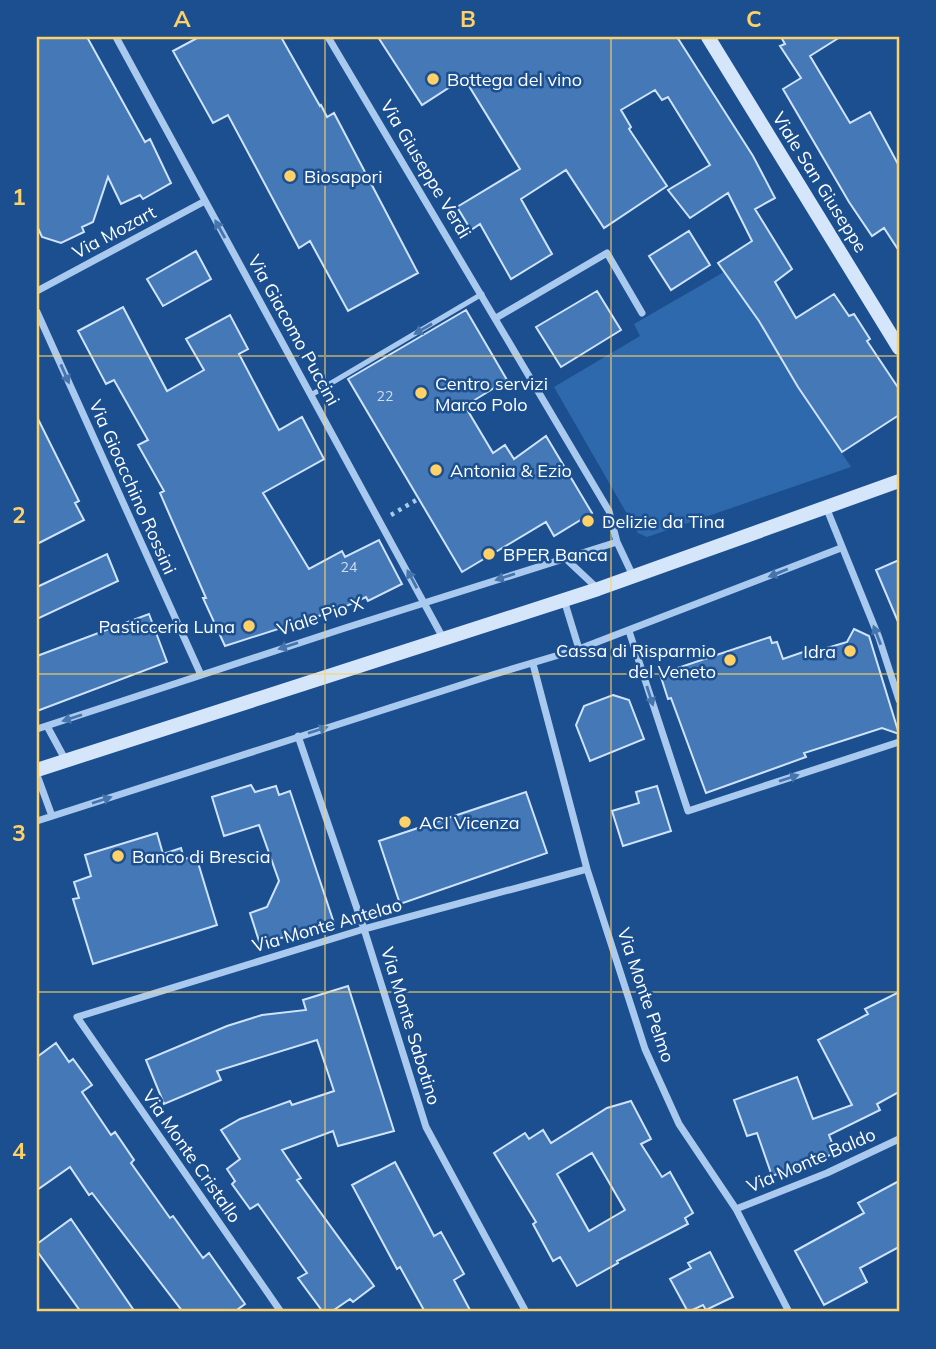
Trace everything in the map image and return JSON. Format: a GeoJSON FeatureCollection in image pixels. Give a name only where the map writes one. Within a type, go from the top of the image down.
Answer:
{"type":"FeatureCollection","features":[{"type":"Feature","properties":{"kind":"main road","name":"Viale San Giuseppe"},"geometry":{"type":"LineString","coordinates":[[708,37],[899,348]]}},
{"type":"Feature","properties":{"kind":"main road"},"geometry":{"type":"LineString","coordinates":[[37,772],[598,589],[631,570],[826,508],[899,481]]}},
{"type":"Feature","properties":{"kind":"street","name":"Via Giacomo Puccini"},"geometry":{"type":"LineString","coordinates":[[116,37],[444,639]]}},
{"type":"Feature","properties":{"kind":"street","name":"Via Giuseppe Verdi"},"geometry":{"type":"LineString","coordinates":[[328,37],[609,511],[617,542],[631,570]]}},
{"type":"Feature","properties":{"kind":"street","name":"Via Mozart"},"geometry":{"type":"LineString","coordinates":[[37,291],[205,201]]}},
{"type":"Feature","properties":{"kind":"street"},"geometry":{"type":"LineString","coordinates":[[496,318],[607,253],[642,313]]}},
{"type":"Feature","properties":{"kind":"street","name":"Via Gioacchino Rossini"},"geometry":{"type":"LineString","coordinates":[[37,312],[201,675]]}},
{"type":"Feature","properties":{"kind":"street"},"geometry":{"type":"LineString","coordinates":[[826,508],[879,638],[899,699]]}},
{"type":"Feature","properties":{"kind":"street"},"geometry":{"type":"LineString","coordinates":[[609,511],[631,570]]}},
{"type":"Feature","properties":{"kind":"street","name":"Viale Pio X"},"geometry":{"type":"LineString","coordinates":[[37,729],[617,542]]}},
{"type":"Feature","properties":{"kind":"street"},"geometry":{"type":"LineString","coordinates":[[37,821],[579,649],[629,632],[841,548]]}},
{"type":"Feature","properties":{"kind":"street"},"geometry":{"type":"LineString","coordinates":[[565,558],[598,589]]}},
{"type":"Feature","properties":{"kind":"street"},"geometry":{"type":"LineString","coordinates":[[564,600],[579,649]]}},
{"type":"Feature","properties":{"kind":"street"},"geometry":{"type":"LineString","coordinates":[[629,632],[688,811],[899,742]]}},
{"type":"Feature","properties":{"kind":"street","name":"Via Monte Pelmo"},"geometry":{"type":"LineString","coordinates":[[533,664],[587,869],[645,1049],[679,1124],[736,1209],[789,1312]]}},
{"type":"Feature","properties":{"kind":"street"},"geometry":{"type":"LineString","coordinates":[[47,726],[66,761]]}},
{"type":"Feature","properties":{"kind":"street","name":"Via Monte Sabotino"},"geometry":{"type":"LineString","coordinates":[[298,736],[364,929],[426,1127],[526,1312]]}},
{"type":"Feature","properties":{"kind":"street"},"geometry":{"type":"LineString","coordinates":[[37,772],[52,816]]}},
{"type":"Feature","properties":{"kind":"street","name":"Via Monte Antelao"},"geometry":{"type":"LineString","coordinates":[[77,1017],[364,929],[587,869]]}},
{"type":"Feature","properties":{"kind":"street","name":"Via Monte Cristallo"},"geometry":{"type":"LineString","coordinates":[[77,1017],[281,1312]]}},
{"type":"Feature","properties":{"kind":"street","name":"Via Monte Baldo"},"geometry":{"type":"LineString","coordinates":[[736,1209],[827,1173],[899,1139]]}},
{"type":"Feature","properties":{"kind":"lane"},"geometry":{"type":"LineString","coordinates":[[311,395],[482,294]]}},
{"type":"Feature","properties":{"kind":"path"},"geometry":{"type":"LineString","coordinates":[[381,521],[418,499]]}},
{"type":"Feature","properties":{"kind":"shaded area"},"geometry":{"type":"Polygon","coordinates":[[[724,272],[759,321],[798,387],[851,467],[647,537],[638,533],[554,387],[640,336],[634,324],[724,272]]]}},
{"type":"Feature","properties":{"kind":"building"},"geometry":{"type":"Polygon","coordinates":[[[37,37],[87,37],[145,142],[150,139],[171,183],[143,199],[140,195],[121,204],[108,177],[93,222],[82,227],[84,232],[61,243],[42,237],[37,226],[37,37]]]}},
{"type":"Feature","properties":{"kind":"building"},"geometry":{"type":"Polygon","coordinates":[[[199,37],[281,37],[327,117],[334,113],[418,273],[348,311],[310,241],[299,248],[228,115],[213,123],[173,51],[199,37]]]}},
{"type":"Feature","properties":{"kind":"building"},"geometry":{"type":"Polygon","coordinates":[[[378,37],[677,37],[753,156],[775,198],[755,209],[792,269],[775,282],[796,318],[834,294],[849,316],[854,314],[870,339],[867,341],[899,389],[899,415],[842,452],[798,387],[759,321],[718,263],[752,241],[728,193],[690,218],[668,190],[710,165],[668,97],[662,100],[655,90],[621,110],[631,127],[629,129],[667,186],[604,228],[566,170],[521,199],[552,254],[511,279],[480,224],[471,230],[457,207],[520,169],[464,78],[422,105],[378,37]]]}},
{"type":"Feature","properties":{"kind":"building"},"geometry":{"type":"Polygon","coordinates":[[[781,37],[840,37],[810,56],[850,123],[870,112],[899,166],[899,251],[884,228],[872,236],[783,89],[801,78],[780,46],[785,44],[781,37]]]}},
{"type":"Feature","properties":{"kind":"building"},"geometry":{"type":"Polygon","coordinates":[[[689,231],[710,265],[671,290],[649,256],[689,231]]]}},
{"type":"Feature","properties":{"kind":"building"},"geometry":{"type":"Polygon","coordinates":[[[196,251],[211,279],[163,306],[147,279],[196,251]]]}},
{"type":"Feature","properties":{"kind":"building"},"geometry":{"type":"Polygon","coordinates":[[[597,291],[621,330],[561,367],[536,327],[597,291]]]}},
{"type":"Feature","properties":{"kind":"building"},"geometry":{"type":"Polygon","coordinates":[[[123,307],[167,391],[204,370],[186,339],[230,315],[248,349],[239,354],[279,430],[302,417],[324,459],[263,493],[309,569],[342,551],[345,557],[379,540],[402,584],[368,601],[366,597],[329,614],[225,646],[160,493],[164,491],[138,445],[148,440],[114,380],[106,384],[78,331],[123,307]]]}},
{"type":"Feature","properties":{"kind":"building"},"geometry":{"type":"Polygon","coordinates":[[[466,310],[507,380],[465,406],[493,453],[505,445],[514,459],[546,436],[592,513],[554,536],[546,522],[462,572],[348,379],[466,310]]]}},
{"type":"Feature","properties":{"kind":"building"},"geometry":{"type":"Polygon","coordinates":[[[37,417],[79,501],[75,503],[84,520],[37,544],[37,417]]]}},
{"type":"Feature","properties":{"kind":"building"},"geometry":{"type":"Polygon","coordinates":[[[107,554],[118,581],[37,619],[37,587],[107,554]]]}},
{"type":"Feature","properties":{"kind":"building"},"geometry":{"type":"Polygon","coordinates":[[[899,560],[899,624],[876,570],[899,560]]]}},
{"type":"Feature","properties":{"kind":"building"},"geometry":{"type":"Polygon","coordinates":[[[149,614],[167,662],[37,711],[37,656],[149,614]]]}},
{"type":"Feature","properties":{"kind":"building"},"geometry":{"type":"Polygon","coordinates":[[[854,629],[869,636],[899,734],[882,728],[804,753],[806,757],[706,793],[660,674],[770,637],[772,643],[777,642],[783,659],[806,651],[807,654],[847,642],[854,629]]]}},
{"type":"Feature","properties":{"kind":"building"},"geometry":{"type":"Polygon","coordinates":[[[613,695],[629,700],[644,739],[590,761],[576,725],[584,706],[613,695]]]}},
{"type":"Feature","properties":{"kind":"building"},"geometry":{"type":"Polygon","coordinates":[[[251,785],[255,792],[276,786],[279,795],[290,791],[334,923],[260,944],[250,913],[267,907],[279,881],[259,825],[224,836],[212,797],[251,785]]]}},
{"type":"Feature","properties":{"kind":"building"},"geometry":{"type":"Polygon","coordinates":[[[657,786],[671,831],[623,846],[612,811],[639,803],[636,792],[657,786]]]}},
{"type":"Feature","properties":{"kind":"building"},"geometry":{"type":"Polygon","coordinates":[[[526,792],[547,853],[400,904],[379,841],[526,792]]]}},
{"type":"Feature","properties":{"kind":"building"},"geometry":{"type":"Polygon","coordinates":[[[157,833],[163,854],[181,848],[184,859],[196,856],[217,925],[93,964],[73,899],[79,898],[74,882],[91,876],[85,855],[157,833]]]}},
{"type":"Feature","properties":{"kind":"building"},"geometry":{"type":"Polygon","coordinates":[[[348,986],[394,1131],[338,1146],[333,1131],[282,1150],[301,1178],[297,1180],[374,1286],[353,1302],[350,1299],[331,1312],[323,1312],[298,1278],[307,1273],[258,1204],[250,1209],[232,1184],[235,1181],[227,1169],[240,1159],[221,1130],[240,1119],[290,1101],[292,1105],[334,1091],[317,1040],[217,1071],[221,1080],[164,1104],[146,1060],[227,1026],[262,1015],[306,1010],[303,1000],[348,986]]]}},
{"type":"Feature","properties":{"kind":"building"},"geometry":{"type":"Polygon","coordinates":[[[899,992],[899,1092],[877,1104],[880,1110],[829,1135],[836,1153],[772,1176],[757,1133],[747,1136],[734,1100],[797,1077],[813,1119],[852,1105],[818,1040],[868,1014],[865,1009],[899,992]]]}},
{"type":"Feature","properties":{"kind":"building"},"geometry":{"type":"Polygon","coordinates":[[[56,1043],[69,1062],[73,1059],[92,1085],[82,1092],[111,1135],[115,1132],[134,1160],[131,1163],[170,1218],[173,1216],[203,1258],[209,1253],[245,1304],[234,1312],[183,1312],[92,1193],[89,1195],[70,1167],[37,1190],[37,1057],[56,1043]]]}},
{"type":"Feature","properties":{"kind":"building"},"geometry":{"type":"Polygon","coordinates":[[[631,1101],[651,1139],[641,1144],[662,1177],[670,1172],[693,1213],[685,1218],[688,1224],[617,1261],[618,1263],[577,1286],[560,1257],[553,1261],[533,1224],[536,1222],[494,1153],[525,1133],[529,1139],[543,1130],[551,1143],[607,1108],[631,1101]],[[592,1153],[557,1174],[589,1231],[625,1210],[592,1153]]]}},
{"type":"Feature","properties":{"kind":"building"},"geometry":{"type":"Polygon","coordinates":[[[395,1162],[434,1236],[441,1232],[464,1274],[454,1280],[471,1312],[425,1312],[400,1267],[397,1269],[352,1185],[395,1162]]]}},
{"type":"Feature","properties":{"kind":"building"},"geometry":{"type":"Polygon","coordinates":[[[899,1181],[899,1247],[860,1268],[867,1282],[824,1305],[795,1251],[864,1213],[858,1203],[899,1181]]]}},
{"type":"Feature","properties":{"kind":"building"},"geometry":{"type":"Polygon","coordinates":[[[71,1219],[135,1312],[81,1312],[37,1251],[37,1244],[71,1219]]]}},
{"type":"Feature","properties":{"kind":"building"},"geometry":{"type":"Polygon","coordinates":[[[710,1252],[733,1297],[706,1310],[703,1305],[688,1312],[670,1279],[691,1268],[688,1263],[710,1252]]]}},
{"type":"Feature","properties":{"kind":"place","name":"Bottega del vino"},"geometry":{"type":"Point","coordinates":[433,79]}},
{"type":"Feature","properties":{"kind":"place","name":"Biosapori"},"geometry":{"type":"Point","coordinates":[290,176]}},
{"type":"Feature","properties":{"kind":"place","name":"Centro servizi Marco Polo"},"geometry":{"type":"Point","coordinates":[421,393]}},
{"type":"Feature","properties":{"kind":"place","name":"Antonia & Ezio"},"geometry":{"type":"Point","coordinates":[436,470]}},
{"type":"Feature","properties":{"kind":"place","name":"Delizie da Tina"},"geometry":{"type":"Point","coordinates":[588,521]}},
{"type":"Feature","properties":{"kind":"place","name":"BPER Banca"},"geometry":{"type":"Point","coordinates":[489,554]}},
{"type":"Feature","properties":{"kind":"place","name":"Pasticceria Luna"},"geometry":{"type":"Point","coordinates":[249,626]}},
{"type":"Feature","properties":{"kind":"place","name":"Idra"},"geometry":{"type":"Point","coordinates":[850,651]}},
{"type":"Feature","properties":{"kind":"place","name":"Cassa di Risparmio del Veneto"},"geometry":{"type":"Point","coordinates":[730,660]}},
{"type":"Feature","properties":{"kind":"place","name":"ACI Vicenza"},"geometry":{"type":"Point","coordinates":[405,822]}},
{"type":"Feature","properties":{"kind":"place","name":"Banco di Brescia"},"geometry":{"type":"Point","coordinates":[118,856]}}]}
